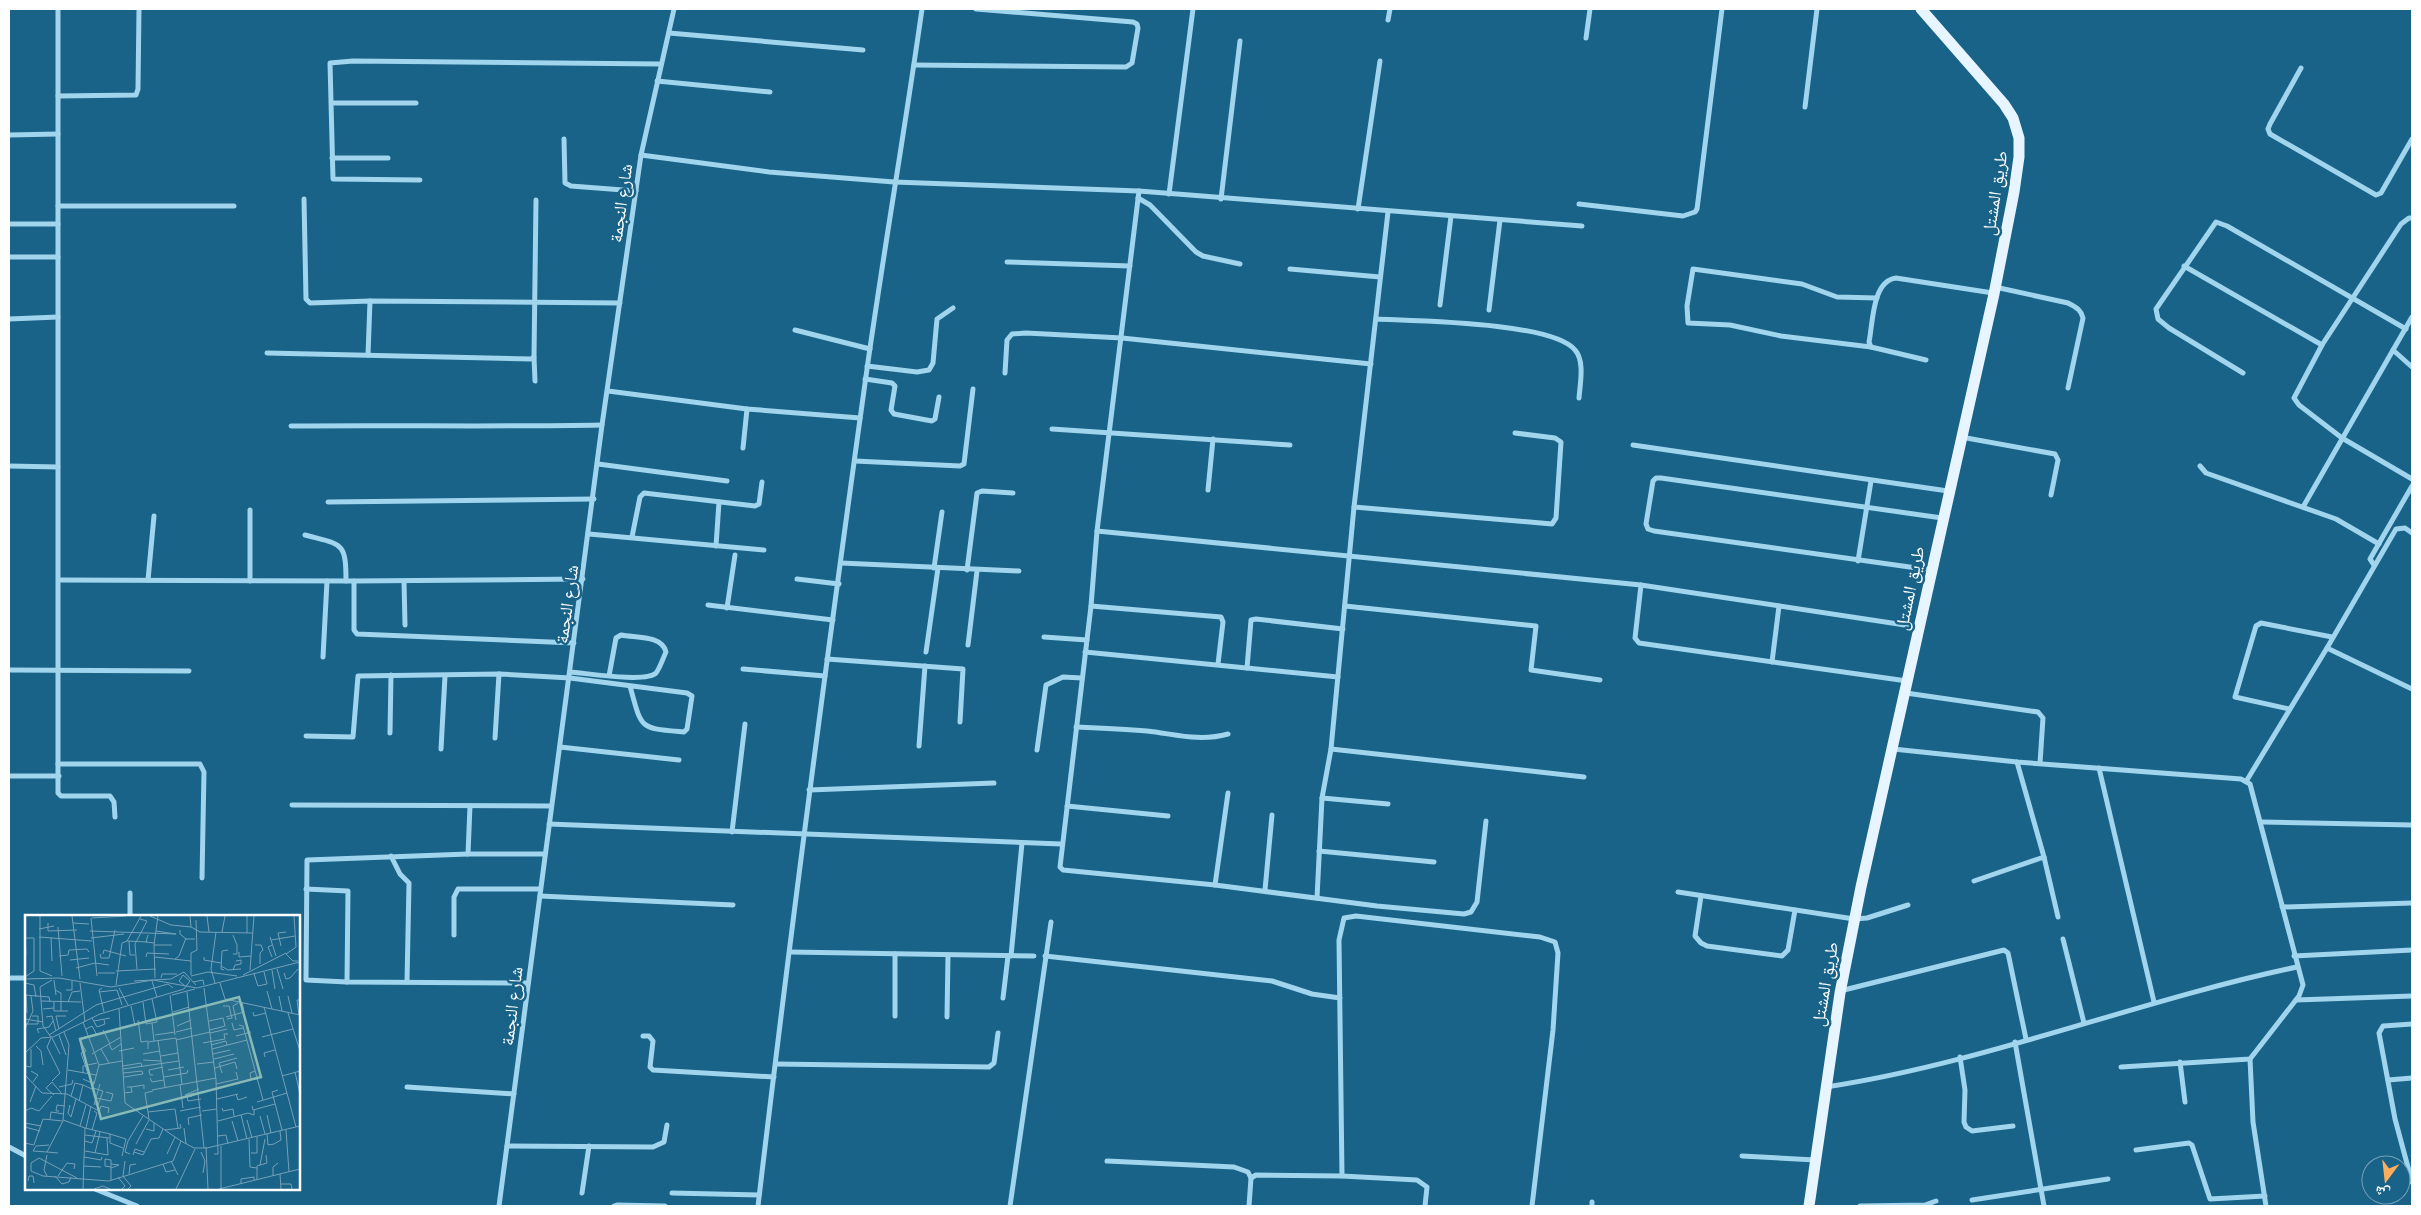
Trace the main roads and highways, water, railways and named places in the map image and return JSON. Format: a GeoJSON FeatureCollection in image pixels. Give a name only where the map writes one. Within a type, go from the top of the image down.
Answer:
{"type":"FeatureCollection","features":[{"type":"Feature","properties":{"kind":"main road","name":"طريق المشتل"},"geometry":{"type":"LineString","coordinates":[[1809,1206],[1824,1087],[1854,919],[1994,290],[2019,157],[2017,132],[2013,118],[2004,104],[1921,9]]}}]}
